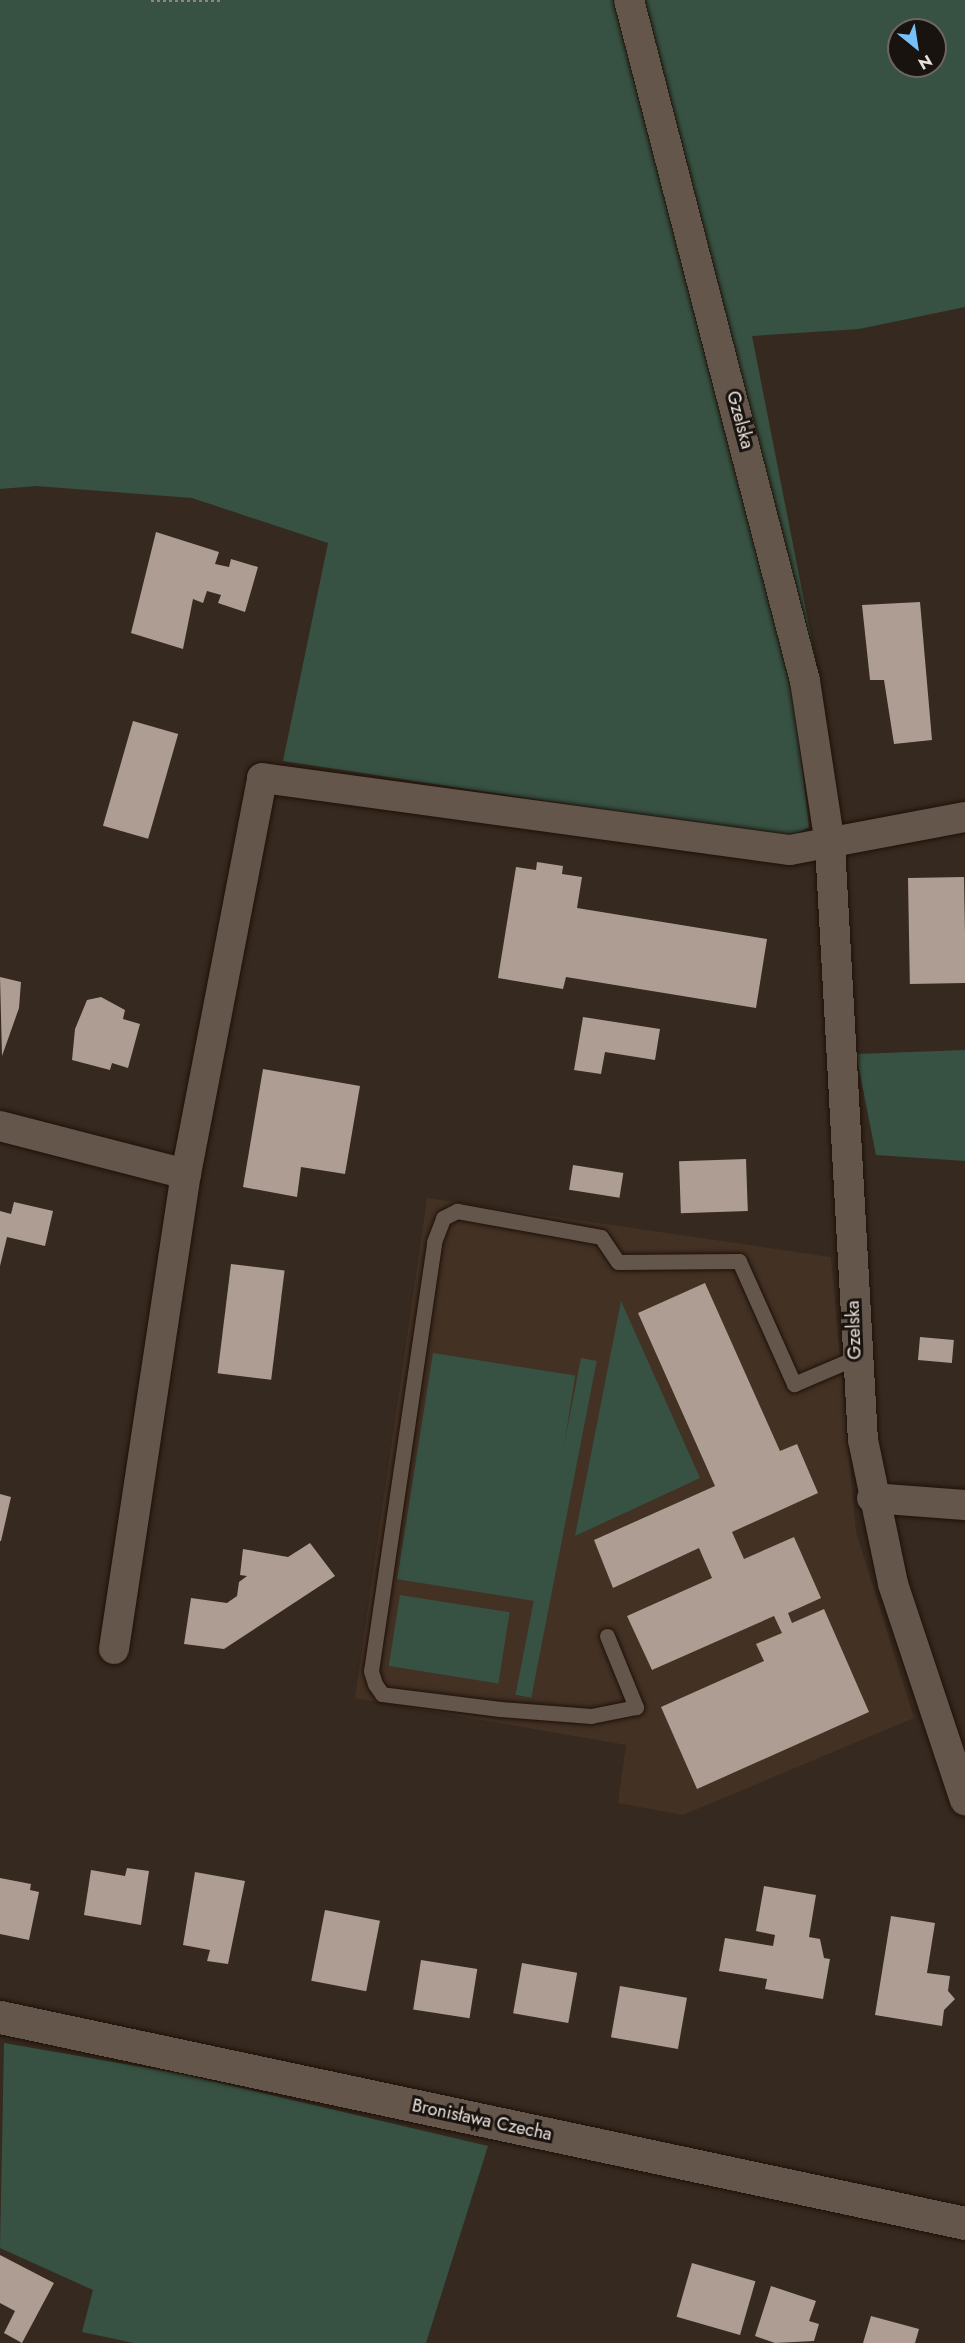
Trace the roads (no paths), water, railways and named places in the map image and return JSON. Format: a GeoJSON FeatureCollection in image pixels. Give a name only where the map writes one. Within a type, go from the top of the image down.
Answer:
{"type":"FeatureCollection","features":[{"type":"Feature","properties":{"kind":"street","name":"Gzelska"},"geometry":{"type":"LineString","coordinates":[[629,0],[806,681],[830,845],[855,1358],[872,1498],[919,1671],[965,1800]]}},
{"type":"Feature","properties":{"kind":"street"},"geometry":{"type":"LineString","coordinates":[[114,1649],[186,1174],[262,777],[790,850],[830,845],[965,817]]}},
{"type":"Feature","properties":{"kind":"street"},"geometry":{"type":"LineString","coordinates":[[0,1126],[186,1174]]}},
{"type":"Feature","properties":{"kind":"street"},"geometry":{"type":"LineString","coordinates":[[872,1498],[965,1505]]}},
{"type":"Feature","properties":{"kind":"street","name":"Bronisława Czecha"},"geometry":{"type":"LineString","coordinates":[[0,2017],[965,2223]]}},
{"type":"Feature","properties":{"kind":"lane"},"geometry":{"type":"LineString","coordinates":[[607,1636],[636,1707],[591,1716],[500,1709],[382,1694],[375,1684],[371,1671],[430,1265],[443,1218],[457,1211],[601,1237],[618,1262],[739,1261],[794,1384],[855,1358]]}}]}
